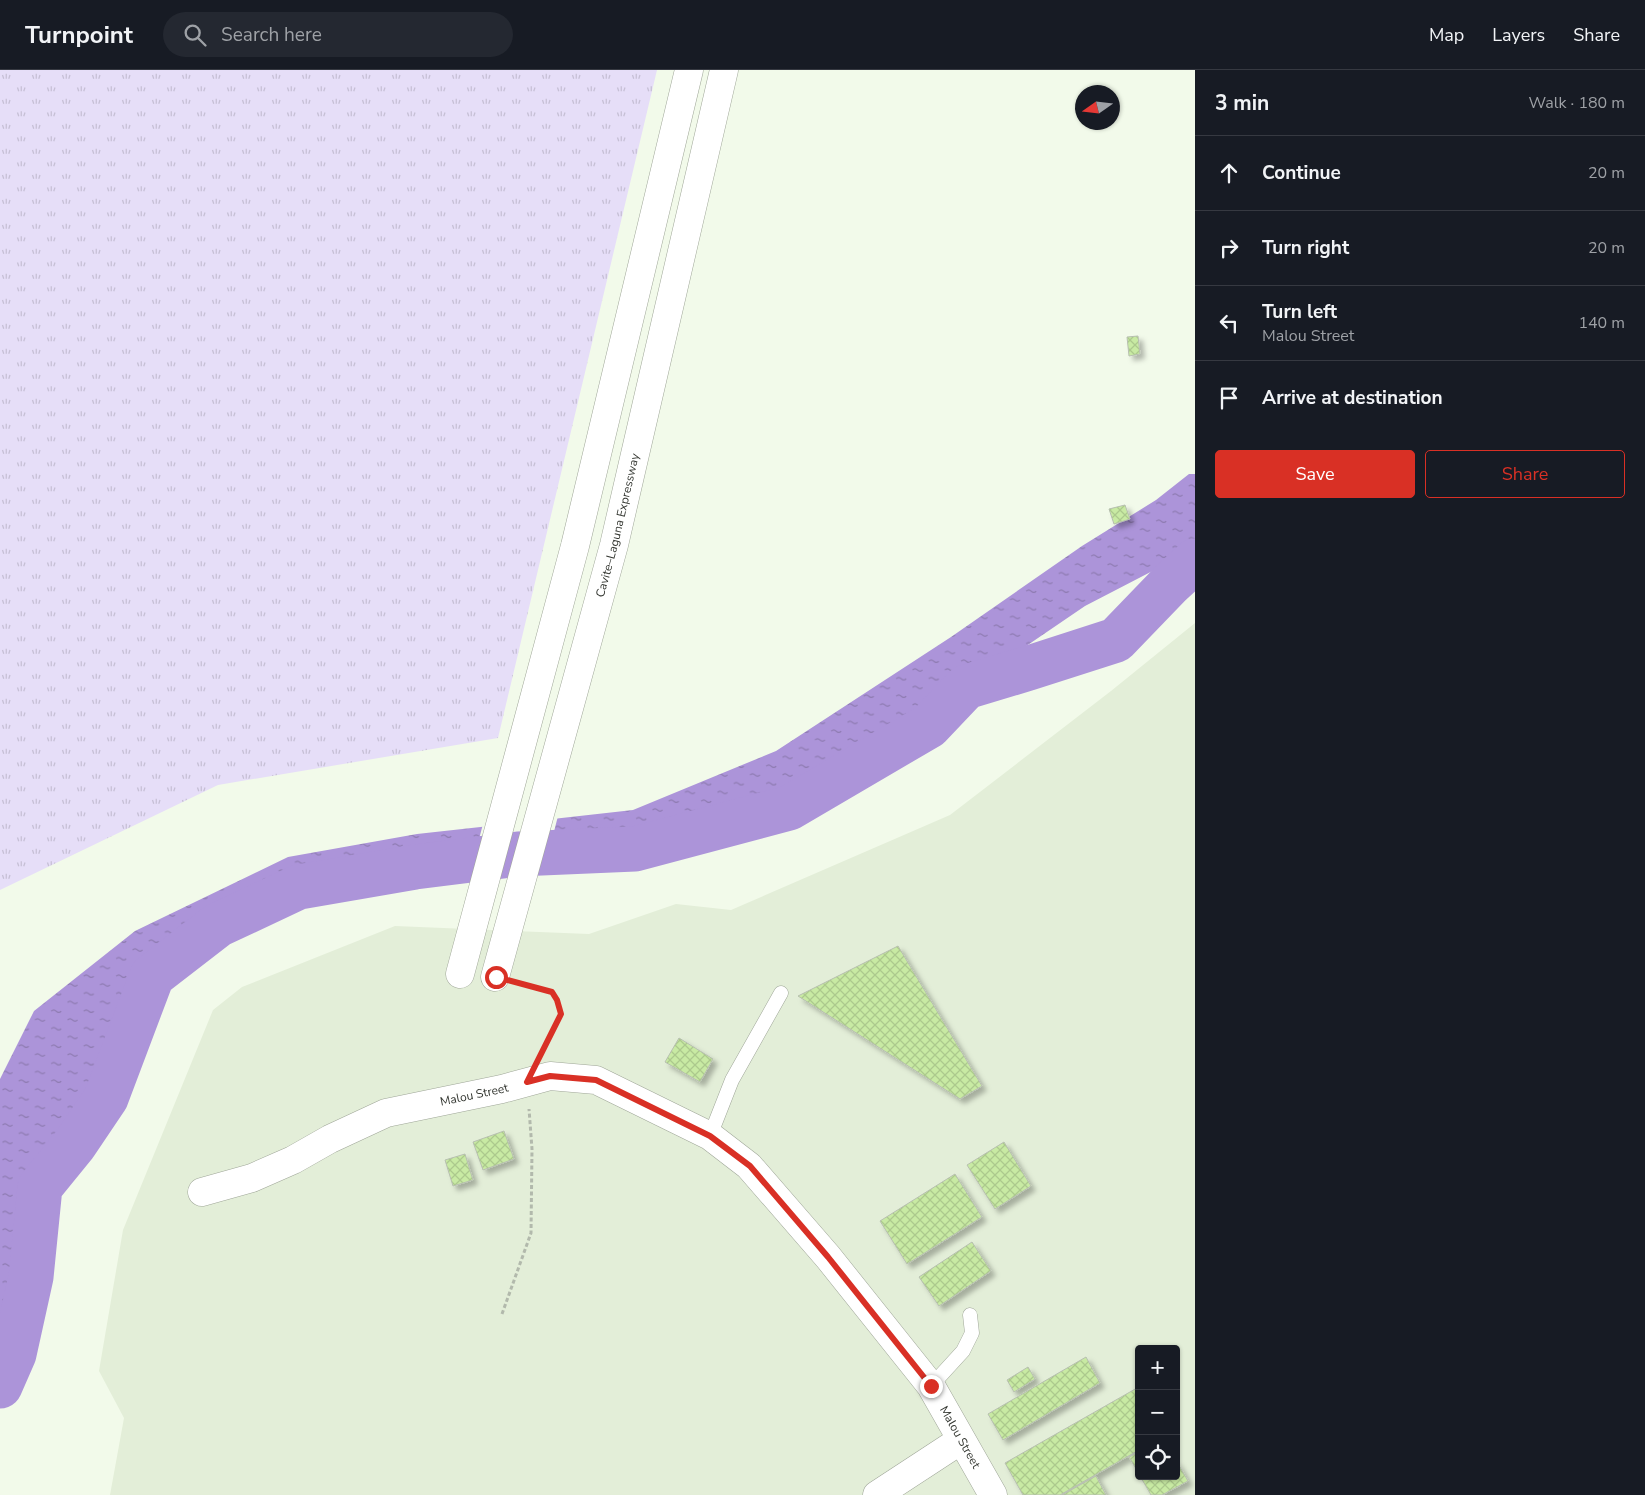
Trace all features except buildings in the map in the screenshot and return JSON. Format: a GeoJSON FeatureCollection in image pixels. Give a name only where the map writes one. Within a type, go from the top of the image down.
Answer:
{"type":"FeatureCollection","features":[{"type":"Feature","properties":{"kind":"main road"},"geometry":{"type":"LineString","coordinates":[[460,974],[576,546],[689,70]]}},
{"type":"Feature","properties":{"kind":"main road","name":"Cavite–Laguna Expressway"},"geometry":{"type":"LineString","coordinates":[[496,977],[614,545],[724,70]]}},
{"type":"Feature","properties":{"kind":"main road","name":"Malou Street"},"geometry":{"type":"LineString","coordinates":[[202,1192],[252,1178],[293,1160],[330,1139],[386,1112],[550,1076],[596,1080],[710,1136],[750,1166],[828,1257],[931,1386],[993,1495]]}},
{"type":"Feature","properties":{"kind":"main road"},"geometry":{"type":"LineString","coordinates":[[877,1495],[960,1440]]}},
{"type":"Feature","properties":{"kind":"lane"},"geometry":{"type":"LineString","coordinates":[[710,1136],[732,1080],[781,993]]}},
{"type":"Feature","properties":{"kind":"lane"},"geometry":{"type":"LineString","coordinates":[[931,1386],[963,1351],[972,1333],[970,1316]]}},
{"type":"Feature","properties":{"kind":"path"},"geometry":{"type":"LineString","coordinates":[[496,977],[552,992],[557,1000],[561,1014],[527,1082],[532,1149],[532,1233],[502,1314]]}},
{"type":"Feature","properties":{"kind":"shaded area"},"geometry":{"type":"Polygon","coordinates":[[[1195,623],[1195,1495],[110,1495],[124,1418],[99,1371],[123,1230],[213,1010],[242,987],[395,926],[589,934],[676,904],[731,910],[950,815],[1111,691],[1195,623]]]}},
{"type":"Feature","properties":{"kind":"green space"},"geometry":{"type":"Polygon","coordinates":[[[0,70],[657,70],[498,738],[218,785],[0,890],[0,70]]]}},
{"type":"Feature","properties":{"kind":"water"},"geometry":{"type":"Polygon","coordinates":[[[1189,474],[1195,474],[1195,549],[1085,606],[966,687],[929,726],[789,808],[635,849],[518,854],[415,867],[299,887],[218,925],[152,976],[106,1098],[75,1144],[40,1187],[31,1277],[14,1354],[0,1386],[0,1079],[34,1011],[135,931],[288,857],[417,834],[633,810],[776,751],[951,637],[1082,546],[1156,500],[1189,474]]]}},
{"type":"Feature","properties":{"kind":"pier"},"geometry":{"type":"Polygon","coordinates":[[[558,816],[548,855],[473,862],[483,824],[558,816]]]}},
{"type":"Feature","properties":{"kind":"waterway"},"geometry":{"type":"LineString","coordinates":[[0,1386],[14,1354],[31,1277],[40,1187],[75,1144],[106,1098],[152,976],[218,925],[299,887],[415,867],[518,854],[635,849],[789,808],[929,726],[966,687],[1116,640],[1195,561]]}},
{"type":"Feature","properties":{"kind":"route"},"geometry":{"type":"LineString","coordinates":[[496,977],[552,992],[557,1000],[561,1014],[527,1082],[550,1076],[596,1080],[710,1136],[750,1166],[828,1257],[931,1386]]}}]}
